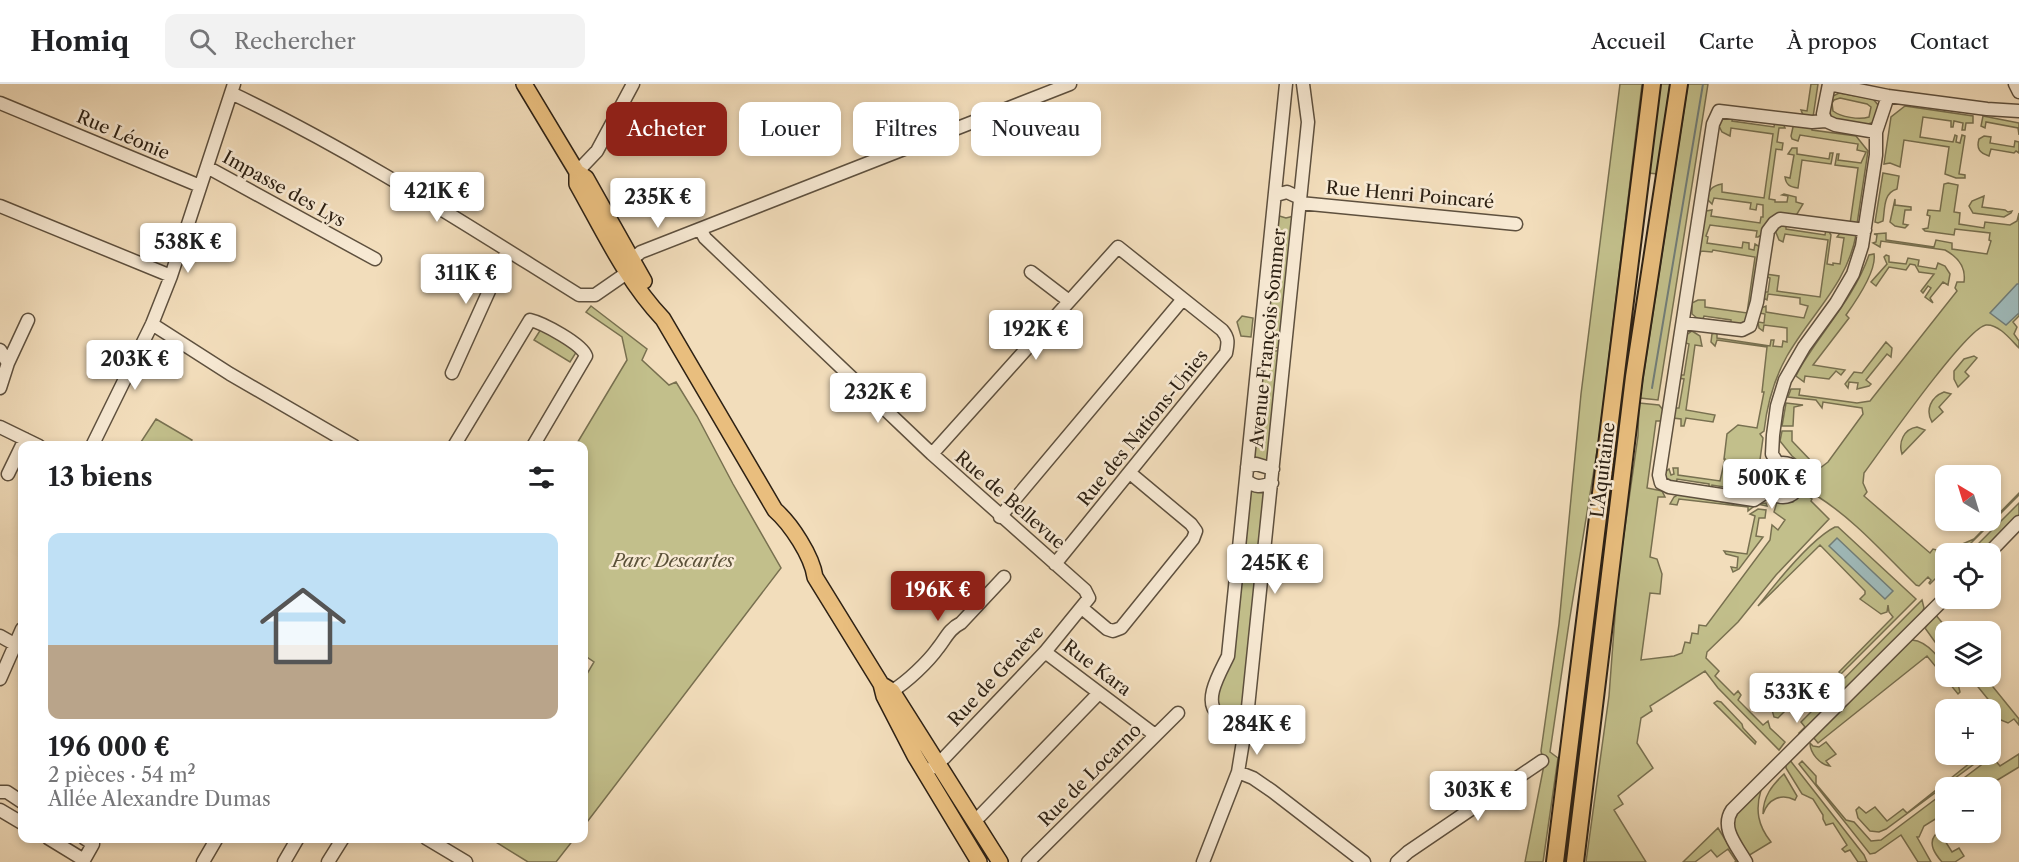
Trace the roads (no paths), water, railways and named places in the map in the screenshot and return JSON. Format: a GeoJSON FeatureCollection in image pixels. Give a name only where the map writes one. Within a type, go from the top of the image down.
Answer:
{"type":"FeatureCollection","features":[{"type":"Feature","properties":{"kind":"highway","name":"L'Aquitaine"},"geometry":{"type":"LineString","coordinates":[[1555,862],[1652,84]]}},
{"type":"Feature","properties":{"kind":"highway","name":"L'Aquitaine"},"geometry":{"type":"LineString","coordinates":[[1575,862],[1634,377],[1679,84]]}},
{"type":"Feature","properties":{"kind":"main road"},"geometry":{"type":"LineString","coordinates":[[524,84],[577,172],[586,178],[630,266]]}},
{"type":"Feature","properties":{"kind":"main road"},"geometry":{"type":"LineString","coordinates":[[577,172],[577,184],[599,224],[626,260],[663,319],[775,510],[777,524],[788,544],[806,571],[815,577],[886,688],[938,763],[1000,862]]}},
{"type":"Feature","properties":{"kind":"main road"},"geometry":{"type":"LineString","coordinates":[[886,688],[884,696],[925,773],[979,862]]}},
{"type":"Feature","properties":{"kind":"street"},"geometry":{"type":"LineString","coordinates":[[577,172],[597,151],[633,84]]}},
{"type":"Feature","properties":{"kind":"street"},"geometry":{"type":"LineString","coordinates":[[94,441],[152,324],[171,276],[231,87],[263,108],[449,213],[579,295],[595,295],[630,266],[641,252],[1067,84]]}},
{"type":"Feature","properties":{"kind":"street"},"geometry":{"type":"LineString","coordinates":[[1286,84],[1276,195],[1291,207]]}},
{"type":"Feature","properties":{"kind":"street","name":"Avenue François Sommer"},"geometry":{"type":"LineString","coordinates":[[1247,467],[1291,207],[1308,122],[1304,84]]}},
{"type":"Feature","properties":{"kind":"street"},"geometry":{"type":"LineString","coordinates":[[1826,121],[1823,114],[1829,84],[1888,96],[1987,110],[2019,111]]}},
{"type":"Feature","properties":{"kind":"street"},"geometry":{"type":"LineString","coordinates":[[2015,84],[2019,92]]}},
{"type":"Feature","properties":{"kind":"street"},"geometry":{"type":"LineString","coordinates":[[1778,464],[1767,473],[1766,482],[1769,490],[1775,495],[1785,497],[1794,492],[1799,484],[1798,475],[1792,467],[1778,464],[1772,454],[1777,406],[1785,380],[1803,346],[1836,303],[1853,274],[1865,230],[1876,155],[1876,132],[1888,96]]}},
{"type":"Feature","properties":{"kind":"street","name":"Rue Léonie"},"geometry":{"type":"LineString","coordinates":[[0,103],[200,186]]}},
{"type":"Feature","properties":{"kind":"street"},"geometry":{"type":"LineString","coordinates":[[1769,490],[1754,500],[1669,487],[1661,483],[1659,475],[1713,124],[1719,111],[1812,122],[1826,121],[1835,125],[1876,132]]}},
{"type":"Feature","properties":{"kind":"street","name":"Impasse des Lys"},"geometry":{"type":"LineString","coordinates":[[207,167],[375,259]]}},
{"type":"Feature","properties":{"kind":"street","name":"Rue Henri Poincaré"},"geometry":{"type":"LineString","coordinates":[[1276,195],[1287,192],[1291,207],[1516,224]]}},
{"type":"Feature","properties":{"kind":"street"},"geometry":{"type":"LineString","coordinates":[[0,206],[171,276]]}},
{"type":"Feature","properties":{"kind":"street","name":"Avenue François Sommer"},"geometry":{"type":"LineString","coordinates":[[1273,470],[1291,207]]}},
{"type":"Feature","properties":{"kind":"street"},"geometry":{"type":"LineString","coordinates":[[1683,323],[1743,330],[1750,326],[1757,302],[1768,231],[1780,219],[1865,230]]}},
{"type":"Feature","properties":{"kind":"street","name":"Rue de Bellevue"},"geometry":{"type":"LineString","coordinates":[[700,229],[705,238],[932,454],[1000,517],[1085,590],[1086,603],[1107,629],[1113,631],[1121,628],[1193,539],[1196,531],[1191,524],[1130,473]]}},
{"type":"Feature","properties":{"kind":"street","name":"Rue des Nations-Unies"},"geometry":{"type":"LineString","coordinates":[[1055,564],[1226,353],[1228,342],[1227,335],[1118,247],[1069,301]]}},
{"type":"Feature","properties":{"kind":"street"},"geometry":{"type":"LineString","coordinates":[[452,373],[507,251]]}},
{"type":"Feature","properties":{"kind":"street"},"geometry":{"type":"LineString","coordinates":[[932,454],[1069,301],[1031,272]]}},
{"type":"Feature","properties":{"kind":"street"},"geometry":{"type":"LineString","coordinates":[[1000,517],[1183,299]]}},
{"type":"Feature","properties":{"kind":"street"},"geometry":{"type":"LineString","coordinates":[[0,388],[8,363],[28,320]]}},
{"type":"Feature","properties":{"kind":"street"},"geometry":{"type":"LineString","coordinates":[[457,441],[530,320],[539,322],[580,348],[586,356],[536,441]]}},
{"type":"Feature","properties":{"kind":"street"},"geometry":{"type":"LineString","coordinates":[[152,324],[230,374],[345,441]]}},
{"type":"Feature","properties":{"kind":"street"},"geometry":{"type":"LineString","coordinates":[[0,350],[8,363]]}},
{"type":"Feature","properties":{"kind":"street"},"geometry":{"type":"LineString","coordinates":[[0,427],[29,441]]}},
{"type":"Feature","properties":{"kind":"street"},"geometry":{"type":"LineString","coordinates":[[8,474],[18,453]]}},
{"type":"Feature","properties":{"kind":"street"},"geometry":{"type":"LineString","coordinates":[[1203,862],[1238,772],[1247,717],[1273,470],[1256,464],[1247,467],[1228,656],[1212,694],[1212,707],[1217,714],[1229,720],[1244,734]]}},
{"type":"Feature","properties":{"kind":"street"},"geometry":{"type":"LineString","coordinates":[[1246,480],[1259,487],[1272,483]]}},
{"type":"Feature","properties":{"kind":"street"},"geometry":{"type":"LineString","coordinates":[[1999,543],[2019,522]]}},
{"type":"Feature","properties":{"kind":"street"},"geometry":{"type":"LineString","coordinates":[[886,688],[905,682],[939,647],[953,627],[961,623],[1004,577]]}},
{"type":"Feature","properties":{"kind":"street","name":"Rue de Genève"},"geometry":{"type":"LineString","coordinates":[[925,773],[938,763],[1045,652],[1086,603]]}},
{"type":"Feature","properties":{"kind":"street"},"geometry":{"type":"LineString","coordinates":[[1746,862],[1727,827],[1732,810],[1935,608]]}},
{"type":"Feature","properties":{"kind":"street"},"geometry":{"type":"LineString","coordinates":[[0,636],[16,645]]}},
{"type":"Feature","properties":{"kind":"street"},"geometry":{"type":"LineString","coordinates":[[0,679],[18,640]]}},
{"type":"Feature","properties":{"kind":"street","name":"Rue Kara"},"geometry":{"type":"LineString","coordinates":[[1045,652],[1155,735]]}},
{"type":"Feature","properties":{"kind":"street"},"geometry":{"type":"LineString","coordinates":[[974,820],[1099,693]]}},
{"type":"Feature","properties":{"kind":"street"},"geometry":{"type":"LineString","coordinates":[[1229,720],[1244,712],[1248,703]]}},
{"type":"Feature","properties":{"kind":"street","name":"Rue de Locarno"},"geometry":{"type":"LineString","coordinates":[[1028,862],[1178,713]]}},
{"type":"Feature","properties":{"kind":"street"},"geometry":{"type":"LineString","coordinates":[[1229,720],[1247,717]]}},
{"type":"Feature","properties":{"kind":"street"},"geometry":{"type":"LineString","coordinates":[[1397,862],[1408,852],[1542,761]]}},
{"type":"Feature","properties":{"kind":"street"},"geometry":{"type":"LineString","coordinates":[[1238,772],[1253,778],[1272,791],[1364,862]]}},
{"type":"Feature","properties":{"kind":"street"},"geometry":{"type":"LineString","coordinates":[[0,792],[7,792],[18,799]]}},
{"type":"Feature","properties":{"kind":"street"},"geometry":{"type":"LineString","coordinates":[[0,810],[18,821]]}},
{"type":"Feature","properties":{"kind":"street"},"geometry":{"type":"LineString","coordinates":[[56,843],[84,861],[92,843]]}},
{"type":"Feature","properties":{"kind":"street"},"geometry":{"type":"LineString","coordinates":[[203,862],[214,843]]}},
{"type":"Feature","properties":{"kind":"street"},"geometry":{"type":"LineString","coordinates":[[284,862],[295,843]]}},
{"type":"Feature","properties":{"kind":"street"},"geometry":{"type":"LineString","coordinates":[[328,862],[340,843]]}},
{"type":"Feature","properties":{"kind":"street"},"geometry":{"type":"LineString","coordinates":[[434,843],[466,862]]}},
{"type":"Feature","properties":{"kind":"water"},"geometry":{"type":"Polygon","coordinates":[[[2019,284],[2019,313],[2006,325],[1990,313],[2019,284]]]}},
{"type":"Feature","properties":{"kind":"water"},"geometry":{"type":"Polygon","coordinates":[[[1837,538],[1893,591],[1885,599],[1829,546],[1837,538]]]}},
{"type":"Feature","properties":{"kind":"waterway"},"geometry":{"type":"LineString","coordinates":[[1652,388],[1703,84]]}},
{"type":"Feature","properties":{"kind":"park label","name":"Parc Descartes"},"geometry":{"type":"Point","coordinates":[673,561]}}]}
